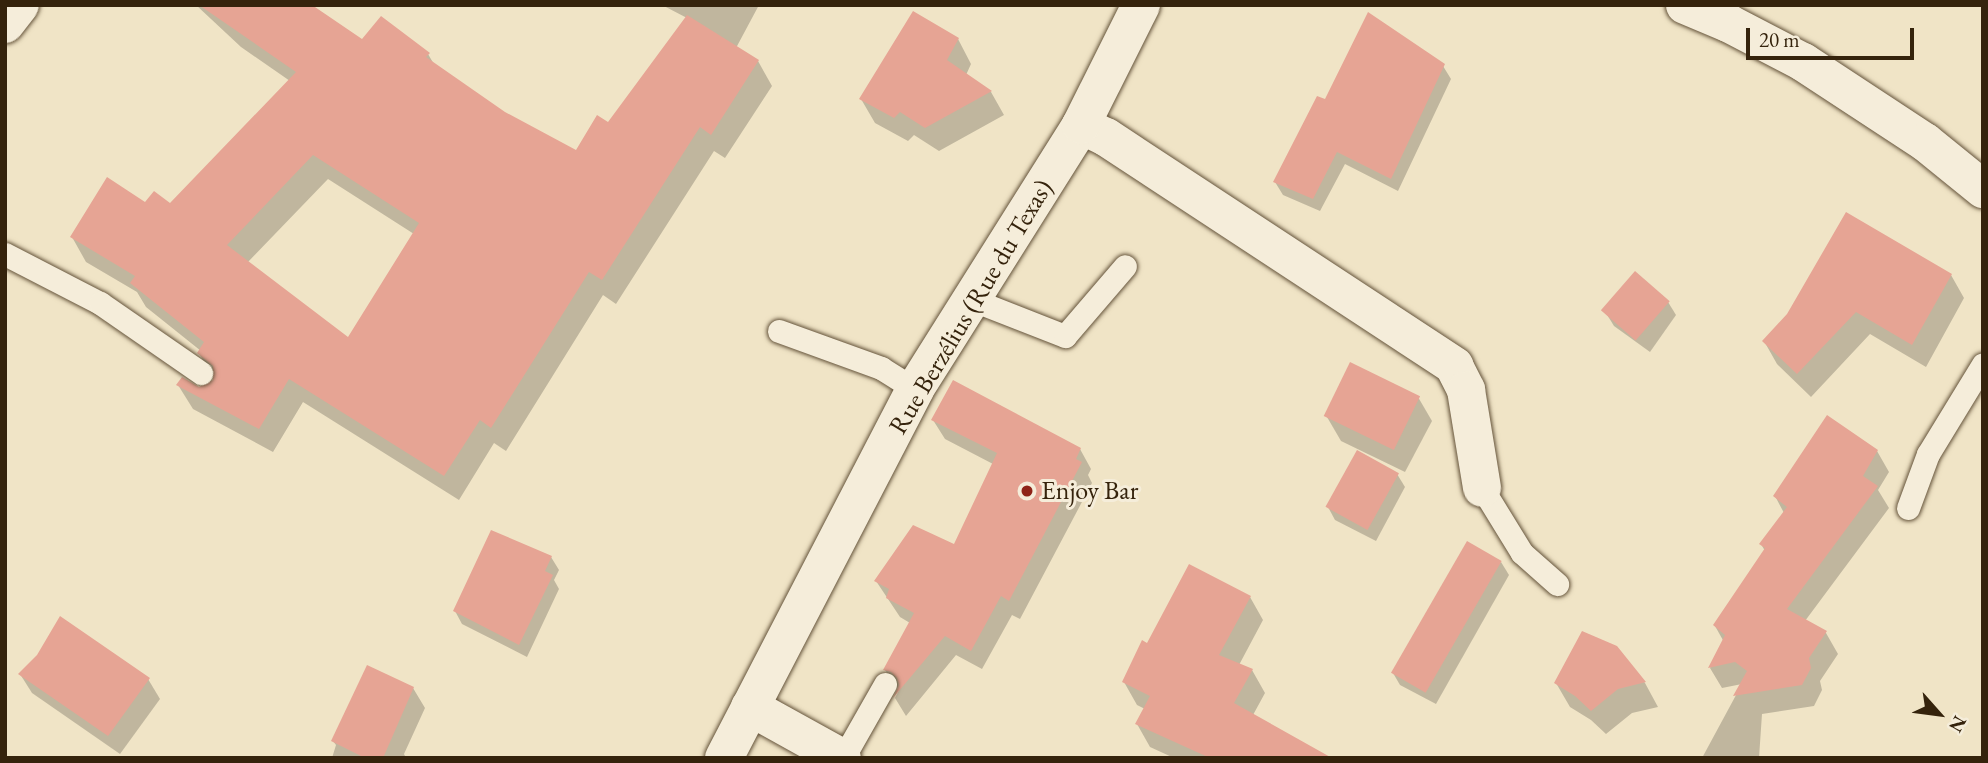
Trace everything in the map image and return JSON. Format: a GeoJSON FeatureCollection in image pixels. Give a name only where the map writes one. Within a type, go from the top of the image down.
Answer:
{"type":"FeatureCollection","features":[{"type":"Feature","properties":{"kind":"street"},"geometry":{"type":"LineString","coordinates":[[5,24],[20,5]]}},
{"type":"Feature","properties":{"kind":"street","name":"Rue Berzélius (Rue du Texas)"},"geometry":{"type":"LineString","coordinates":[[724,758],[915,389],[1081,125],[1141,5]]}},
{"type":"Feature","properties":{"kind":"street"},"geometry":{"type":"LineString","coordinates":[[1685,5],[1732,14],[1925,142],[1983,189]]}},
{"type":"Feature","properties":{"kind":"street"},"geometry":{"type":"LineString","coordinates":[[1081,125],[1106,137],[1454,366],[1466,390],[1482,488]]}},
{"type":"Feature","properties":{"kind":"street"},"geometry":{"type":"LineString","coordinates":[[750,707],[843,758]]}},
{"type":"Feature","properties":{"kind":"lane"},"geometry":{"type":"LineString","coordinates":[[5,254],[100,303],[201,373]]}},
{"type":"Feature","properties":{"kind":"lane"},"geometry":{"type":"LineString","coordinates":[[973,300],[1065,336],[1125,266]]}},
{"type":"Feature","properties":{"kind":"lane"},"geometry":{"type":"LineString","coordinates":[[779,331],[881,368],[915,389]]}},
{"type":"Feature","properties":{"kind":"lane"},"geometry":{"type":"LineString","coordinates":[[1908,508],[1928,454],[1983,364]]}},
{"type":"Feature","properties":{"kind":"lane"},"geometry":{"type":"LineString","coordinates":[[1482,488],[1522,553],[1557,584]]}},
{"type":"Feature","properties":{"kind":"lane"},"geometry":{"type":"LineString","coordinates":[[843,758],[884,684]]}},
{"type":"Feature","properties":{"kind":"building"},"geometry":{"type":"Polygon","coordinates":[[[199,5],[312,5],[362,39],[381,16],[430,53],[426,57],[505,112],[576,150],[597,115],[608,122],[687,15],[759,60],[711,135],[700,127],[602,280],[589,272],[491,428],[480,420],[444,476],[289,379],[259,429],[176,385],[182,377],[199,387],[213,380],[213,366],[197,353],[204,342],[130,283],[135,276],[70,237],[107,177],[145,202],[154,191],[170,203],[296,72],[199,5]],[[313,155],[227,245],[348,337],[419,223],[313,155]]]}},
{"type":"Feature","properties":{"kind":"building"},"geometry":{"type":"Polygon","coordinates":[[[913,11],[959,38],[947,60],[992,91],[925,128],[900,112],[894,118],[859,99],[913,11]]]}},
{"type":"Feature","properties":{"kind":"building"},"geometry":{"type":"Polygon","coordinates":[[[1368,12],[1445,64],[1391,179],[1337,152],[1313,199],[1273,182],[1317,96],[1325,99],[1368,12]]]}},
{"type":"Feature","properties":{"kind":"building"},"geometry":{"type":"Polygon","coordinates":[[[1846,212],[1952,274],[1912,345],[1856,312],[1797,374],[1762,341],[1787,314],[1846,212]]]}},
{"type":"Feature","properties":{"kind":"building"},"geometry":{"type":"Polygon","coordinates":[[[1635,271],[1670,301],[1636,340],[1601,310],[1635,271]]]}},
{"type":"Feature","properties":{"kind":"building"},"geometry":{"type":"Polygon","coordinates":[[[1350,362],[1420,396],[1394,450],[1324,416],[1350,362]]]}},
{"type":"Feature","properties":{"kind":"building"},"geometry":{"type":"Polygon","coordinates":[[[953,380],[1081,448],[1076,459],[1082,462],[1009,601],[1001,596],[971,651],[945,636],[893,698],[899,685],[897,678],[891,672],[883,670],[914,613],[886,598],[889,589],[874,581],[913,525],[954,544],[997,453],[931,420],[953,380]]]}},
{"type":"Feature","properties":{"kind":"building"},"geometry":{"type":"Polygon","coordinates":[[[1827,415],[1878,450],[1863,476],[1878,486],[1787,609],[1827,631],[1809,658],[1811,668],[1802,685],[1733,696],[1747,671],[1735,662],[1708,668],[1725,635],[1713,625],[1765,548],[1759,544],[1787,507],[1773,496],[1827,415]]]}},
{"type":"Feature","properties":{"kind":"building"},"geometry":{"type":"Polygon","coordinates":[[[1357,450],[1399,473],[1367,530],[1325,507],[1357,450]]]}},
{"type":"Feature","properties":{"kind":"building"},"geometry":{"type":"Polygon","coordinates":[[[491,530],[552,556],[545,571],[553,575],[519,645],[453,611],[491,530]]]}},
{"type":"Feature","properties":{"kind":"building"},"geometry":{"type":"Polygon","coordinates":[[[1467,541],[1502,561],[1426,693],[1391,673],[1467,541]]]}},
{"type":"Feature","properties":{"kind":"building"},"geometry":{"type":"Polygon","coordinates":[[[1189,564],[1251,596],[1219,655],[1253,669],[1234,703],[1332,758],[1210,758],[1135,724],[1150,696],[1122,682],[1142,640],[1147,643],[1189,564]]]}},
{"type":"Feature","properties":{"kind":"building"},"geometry":{"type":"Polygon","coordinates":[[[60,616],[150,678],[108,736],[18,674],[37,655],[60,616]]]}},
{"type":"Feature","properties":{"kind":"building"},"geometry":{"type":"Polygon","coordinates":[[[1582,631],[1617,646],[1646,682],[1618,689],[1591,711],[1575,696],[1554,683],[1582,631]]]}},
{"type":"Feature","properties":{"kind":"building"},"geometry":{"type":"Polygon","coordinates":[[[367,665],[414,687],[383,758],[365,758],[331,741],[367,665]]]}},
{"type":"Feature","properties":{"kind":"place","name":"Enjoy Bar"},"geometry":{"type":"Point","coordinates":[1027,491]}}]}
